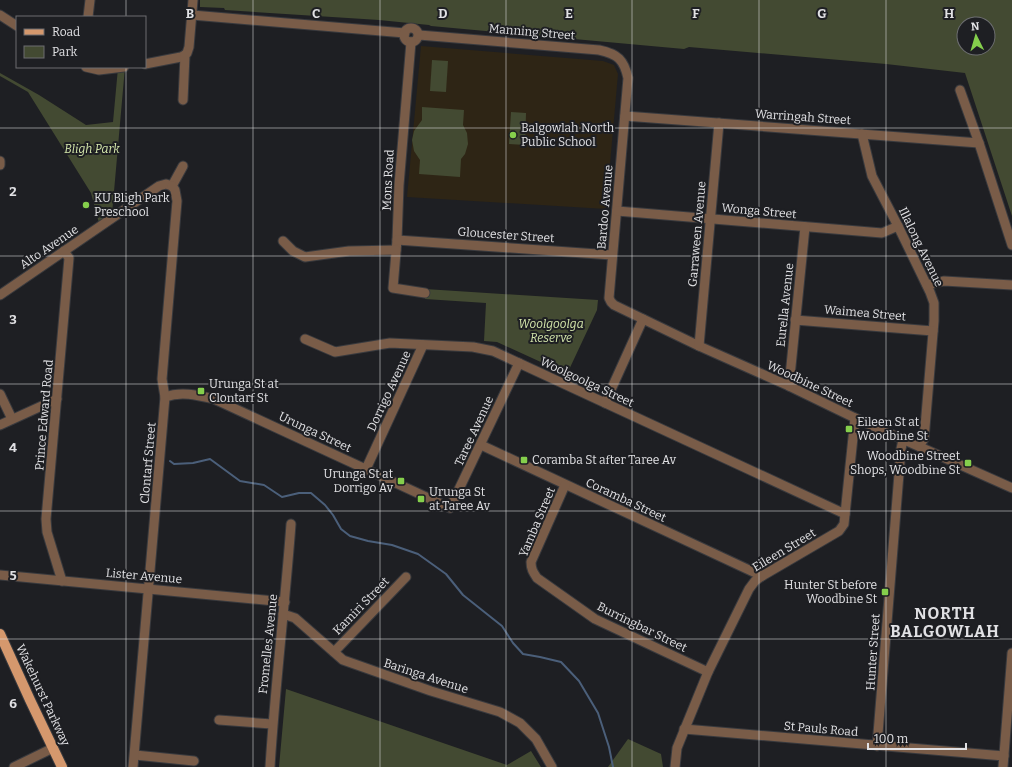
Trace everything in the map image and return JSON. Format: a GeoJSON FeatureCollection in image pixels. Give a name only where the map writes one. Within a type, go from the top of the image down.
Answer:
{"type":"FeatureCollection","features":[{"type":"Feature","properties":{"kind":"main road","name":"Wakehurst Parkway"},"geometry":{"type":"LineString","coordinates":[[0,634],[62,767]]}},
{"type":"Feature","properties":{"kind":"street"},"geometry":{"type":"LineString","coordinates":[[88,16],[90,0]]}},
{"type":"Feature","properties":{"kind":"street"},"geometry":{"type":"LineString","coordinates":[[183,100],[185,56],[188,53],[189,47],[193,0]]}},
{"type":"Feature","properties":{"kind":"street"},"geometry":{"type":"LineString","coordinates":[[0,15],[16,25]]}},
{"type":"Feature","properties":{"kind":"street"},"geometry":{"type":"LineString","coordinates":[[192,15],[404,33]]}},
{"type":"Feature","properties":{"kind":"street"},"geometry":{"type":"LineString","coordinates":[[408,28],[417,30],[417,40],[411,42],[405,38],[404,33],[408,28]]}},
{"type":"Feature","properties":{"kind":"street","name":"Manning Street"},"geometry":{"type":"LineString","coordinates":[[418,35],[609,52],[621,60],[626,69],[628,78]]}},
{"type":"Feature","properties":{"kind":"street","name":"Mons Road"},"geometry":{"type":"LineString","coordinates":[[411,42],[399,185],[397,240],[393,288],[425,293]]}},
{"type":"Feature","properties":{"kind":"street"},"geometry":{"type":"LineString","coordinates":[[146,64],[185,56]]}},
{"type":"Feature","properties":{"kind":"street"},"geometry":{"type":"LineString","coordinates":[[90,68],[99,70],[116,68]]}},
{"type":"Feature","properties":{"kind":"street","name":"Bardoo Avenue"},"geometry":{"type":"LineString","coordinates":[[628,78],[609,298],[614,305],[643,319]]}},
{"type":"Feature","properties":{"kind":"street"},"geometry":{"type":"LineString","coordinates":[[960,90],[1012,245]]}},
{"type":"Feature","properties":{"kind":"street","name":"Warringah Street"},"geometry":{"type":"LineString","coordinates":[[625,116],[979,143]]}},
{"type":"Feature","properties":{"kind":"street","name":"Garraween Avenue"},"geometry":{"type":"LineString","coordinates":[[699,346],[719,123]]}},
{"type":"Feature","properties":{"kind":"street","name":"Illalong Avenue"},"geometry":{"type":"LineString","coordinates":[[862,134],[872,176],[927,284],[934,303],[935,312],[924,439],[919,446]]}},
{"type":"Feature","properties":{"kind":"street"},"geometry":{"type":"LineString","coordinates":[[172,186],[183,166]]}},
{"type":"Feature","properties":{"kind":"street","name":"Alto Avenue"},"geometry":{"type":"LineString","coordinates":[[0,295],[158,186],[166,184],[172,186]]}},
{"type":"Feature","properties":{"kind":"street","name":"Clontarf Street"},"geometry":{"type":"LineString","coordinates":[[133,767],[165,397],[162,379],[177,201],[175,190],[172,186]]}},
{"type":"Feature","properties":{"kind":"street","name":"Wonga Street"},"geometry":{"type":"LineString","coordinates":[[617,211],[882,233],[898,226]]}},
{"type":"Feature","properties":{"kind":"street","name":"Eurella Avenue"},"geometry":{"type":"LineString","coordinates":[[789,386],[805,227]]}},
{"type":"Feature","properties":{"kind":"street","name":"Gloucester Street"},"geometry":{"type":"LineString","coordinates":[[397,240],[612,255]]}},
{"type":"Feature","properties":{"kind":"street"},"geometry":{"type":"LineString","coordinates":[[283,241],[293,251],[306,257],[349,251],[396,250]]}},
{"type":"Feature","properties":{"kind":"street","name":"Prince Edward Road"},"geometry":{"type":"LineString","coordinates":[[62,581],[47,532],[46,519],[69,258],[64,252]]}},
{"type":"Feature","properties":{"kind":"street"},"geometry":{"type":"LineString","coordinates":[[927,284],[944,280],[1012,285]]}},
{"type":"Feature","properties":{"kind":"street"},"geometry":{"type":"LineString","coordinates":[[605,403],[643,319]]}},
{"type":"Feature","properties":{"kind":"street","name":"Woodbine Street"},"geometry":{"type":"LineString","coordinates":[[643,319],[903,440],[1012,488]]}},
{"type":"Feature","properties":{"kind":"street","name":"Waimea Street"},"geometry":{"type":"LineString","coordinates":[[795,320],[933,331]]}},
{"type":"Feature","properties":{"kind":"street","name":"Woolgoolga Street"},"geometry":{"type":"LineString","coordinates":[[305,340],[335,352],[390,343],[473,347],[493,351],[845,514]]}},
{"type":"Feature","properties":{"kind":"street","name":"Dorrigo Avenue"},"geometry":{"type":"LineString","coordinates":[[366,469],[423,345]]}},
{"type":"Feature","properties":{"kind":"street","name":"Taree Avenue"},"geometry":{"type":"LineString","coordinates":[[450,508],[519,364]]}},
{"type":"Feature","properties":{"kind":"street","name":"Urunga Street"},"geometry":{"type":"LineString","coordinates":[[165,397],[177,393],[199,395],[214,399],[450,508]]}},
{"type":"Feature","properties":{"kind":"street"},"geometry":{"type":"LineString","coordinates":[[0,394],[12,419]]}},
{"type":"Feature","properties":{"kind":"street"},"geometry":{"type":"LineString","coordinates":[[0,425],[57,399]]}},
{"type":"Feature","properties":{"kind":"street","name":"Eileen Street"},"geometry":{"type":"LineString","coordinates":[[675,767],[677,748],[684,729],[708,672],[749,589],[755,581],[762,576],[839,531],[844,524],[855,418]]}},
{"type":"Feature","properties":{"kind":"street","name":"Hunter Street"},"geometry":{"type":"LineString","coordinates":[[877,746],[901,449],[903,440]]}},
{"type":"Feature","properties":{"kind":"street","name":"Coramba Street"},"geometry":{"type":"LineString","coordinates":[[481,445],[762,576]]}},
{"type":"Feature","properties":{"kind":"street","name":"Yamba Street"},"geometry":{"type":"LineString","coordinates":[[531,568],[531,562],[565,485]]}},
{"type":"Feature","properties":{"kind":"street","name":"Fromelles Avenue"},"geometry":{"type":"LineString","coordinates":[[270,767],[272,724],[284,614],[291,524]]}},
{"type":"Feature","properties":{"kind":"street","name":"Burringbar Street"},"geometry":{"type":"LineString","coordinates":[[531,568],[537,578],[595,619],[708,672]]}},
{"type":"Feature","properties":{"kind":"street","name":"Lister Avenue"},"geometry":{"type":"LineString","coordinates":[[0,575],[285,602]]}},
{"type":"Feature","properties":{"kind":"street","name":"Kamiri Street"},"geometry":{"type":"LineString","coordinates":[[334,652],[406,577]]}},
{"type":"Feature","properties":{"kind":"street","name":"Baringa Avenue"},"geometry":{"type":"LineString","coordinates":[[284,614],[295,618],[343,660],[500,712],[520,723],[536,739],[552,767]]}},
{"type":"Feature","properties":{"kind":"street"},"geometry":{"type":"LineString","coordinates":[[1003,767],[1010,710],[1012,653]]}},
{"type":"Feature","properties":{"kind":"street"},"geometry":{"type":"LineString","coordinates":[[219,720],[272,724]]}},
{"type":"Feature","properties":{"kind":"street","name":"St Pauls Road"},"geometry":{"type":"LineString","coordinates":[[684,729],[1004,756]]}},
{"type":"Feature","properties":{"kind":"street"},"geometry":{"type":"LineString","coordinates":[[14,767],[53,748]]}},
{"type":"Feature","properties":{"kind":"street"},"geometry":{"type":"LineString","coordinates":[[135,755],[194,761]]}},
{"type":"Feature","properties":{"kind":"shaded area","name":"Balgowlah North Public School"},"geometry":{"type":"Polygon","coordinates":[[[421,46],[603,61],[614,65],[618,74],[606,209],[407,197],[421,46]]]}},
{"type":"Feature","properties":{"kind":"green space"},"geometry":{"type":"Polygon","coordinates":[[[200,0],[1012,0],[1012,216],[965,73],[886,64],[689,47],[684,49],[379,20],[225,10],[224,8],[200,7],[200,0]]]}},
{"type":"Feature","properties":{"kind":"green space"},"geometry":{"type":"Polygon","coordinates":[[[432,60],[448,61],[446,92],[430,91],[432,60]]]}},
{"type":"Feature","properties":{"kind":"green space","name":"Bligh Park"},"geometry":{"type":"Polygon","coordinates":[[[118,68],[125,68],[112,214],[99,223],[91,193],[28,92],[0,76],[0,73],[39,95],[86,125],[113,122],[118,68]]]}},
{"type":"Feature","properties":{"kind":"green space"},"geometry":{"type":"Polygon","coordinates":[[[422,107],[464,110],[463,125],[467,133],[468,144],[465,154],[461,159],[460,177],[419,174],[420,160],[414,151],[412,140],[414,131],[422,120],[422,107]]]}},
{"type":"Feature","properties":{"kind":"green space"},"geometry":{"type":"Polygon","coordinates":[[[511,112],[526,113],[525,145],[509,144],[511,112]]]}},
{"type":"Feature","properties":{"kind":"green space","name":"Woolgoolga Reserve"},"geometry":{"type":"Polygon","coordinates":[[[425,289],[598,300],[597,310],[567,374],[497,342],[484,341],[486,303],[425,299],[425,289]]]}},
{"type":"Feature","properties":{"kind":"green space"},"geometry":{"type":"Polygon","coordinates":[[[286,689],[507,765],[531,751],[541,767],[279,767],[286,689]]]}},
{"type":"Feature","properties":{"kind":"green space"},"geometry":{"type":"Polygon","coordinates":[[[628,739],[661,754],[663,767],[608,767],[628,739]]]}},
{"type":"Feature","properties":{"kind":"waterway"},"geometry":{"type":"LineString","coordinates":[[170,461],[174,464],[193,463],[210,459],[240,481],[264,485],[282,497],[299,493],[311,493],[325,505],[341,529],[350,536],[392,545],[418,554],[446,574],[463,595],[502,626],[513,643],[523,654],[561,662],[579,681],[598,713],[609,747],[613,767]]}},
{"type":"Feature","properties":{"kind":"place","name":"Balgowlah North Public School"},"geometry":{"type":"Point","coordinates":[513,135]}},
{"type":"Feature","properties":{"kind":"place","name":"KU Bligh Park Preschool"},"geometry":{"type":"Point","coordinates":[86,205]}},
{"type":"Feature","properties":{"kind":"place","name":"Urunga St at Clontarf St"},"geometry":{"type":"Point","coordinates":[201,391]}},
{"type":"Feature","properties":{"kind":"place","name":"Eileen St at Woodbine St"},"geometry":{"type":"Point","coordinates":[849,429]}},
{"type":"Feature","properties":{"kind":"place","name":"Coramba St after Taree Av"},"geometry":{"type":"Point","coordinates":[524,460]}},
{"type":"Feature","properties":{"kind":"place","name":"Woodbine Street Shops, Woodbine St"},"geometry":{"type":"Point","coordinates":[968,463]}},
{"type":"Feature","properties":{"kind":"place","name":"Urunga St at Dorrigo Av"},"geometry":{"type":"Point","coordinates":[401,481]}},
{"type":"Feature","properties":{"kind":"place","name":"Urunga St at Taree Av"},"geometry":{"type":"Point","coordinates":[421,499]}},
{"type":"Feature","properties":{"kind":"place","name":"Hunter St before Woodbine St"},"geometry":{"type":"Point","coordinates":[885,592]}},
{"type":"Feature","properties":{"kind":"district","name":"NORTH BALGOWLAH"},"geometry":{"type":"Point","coordinates":[945,622]}}]}
